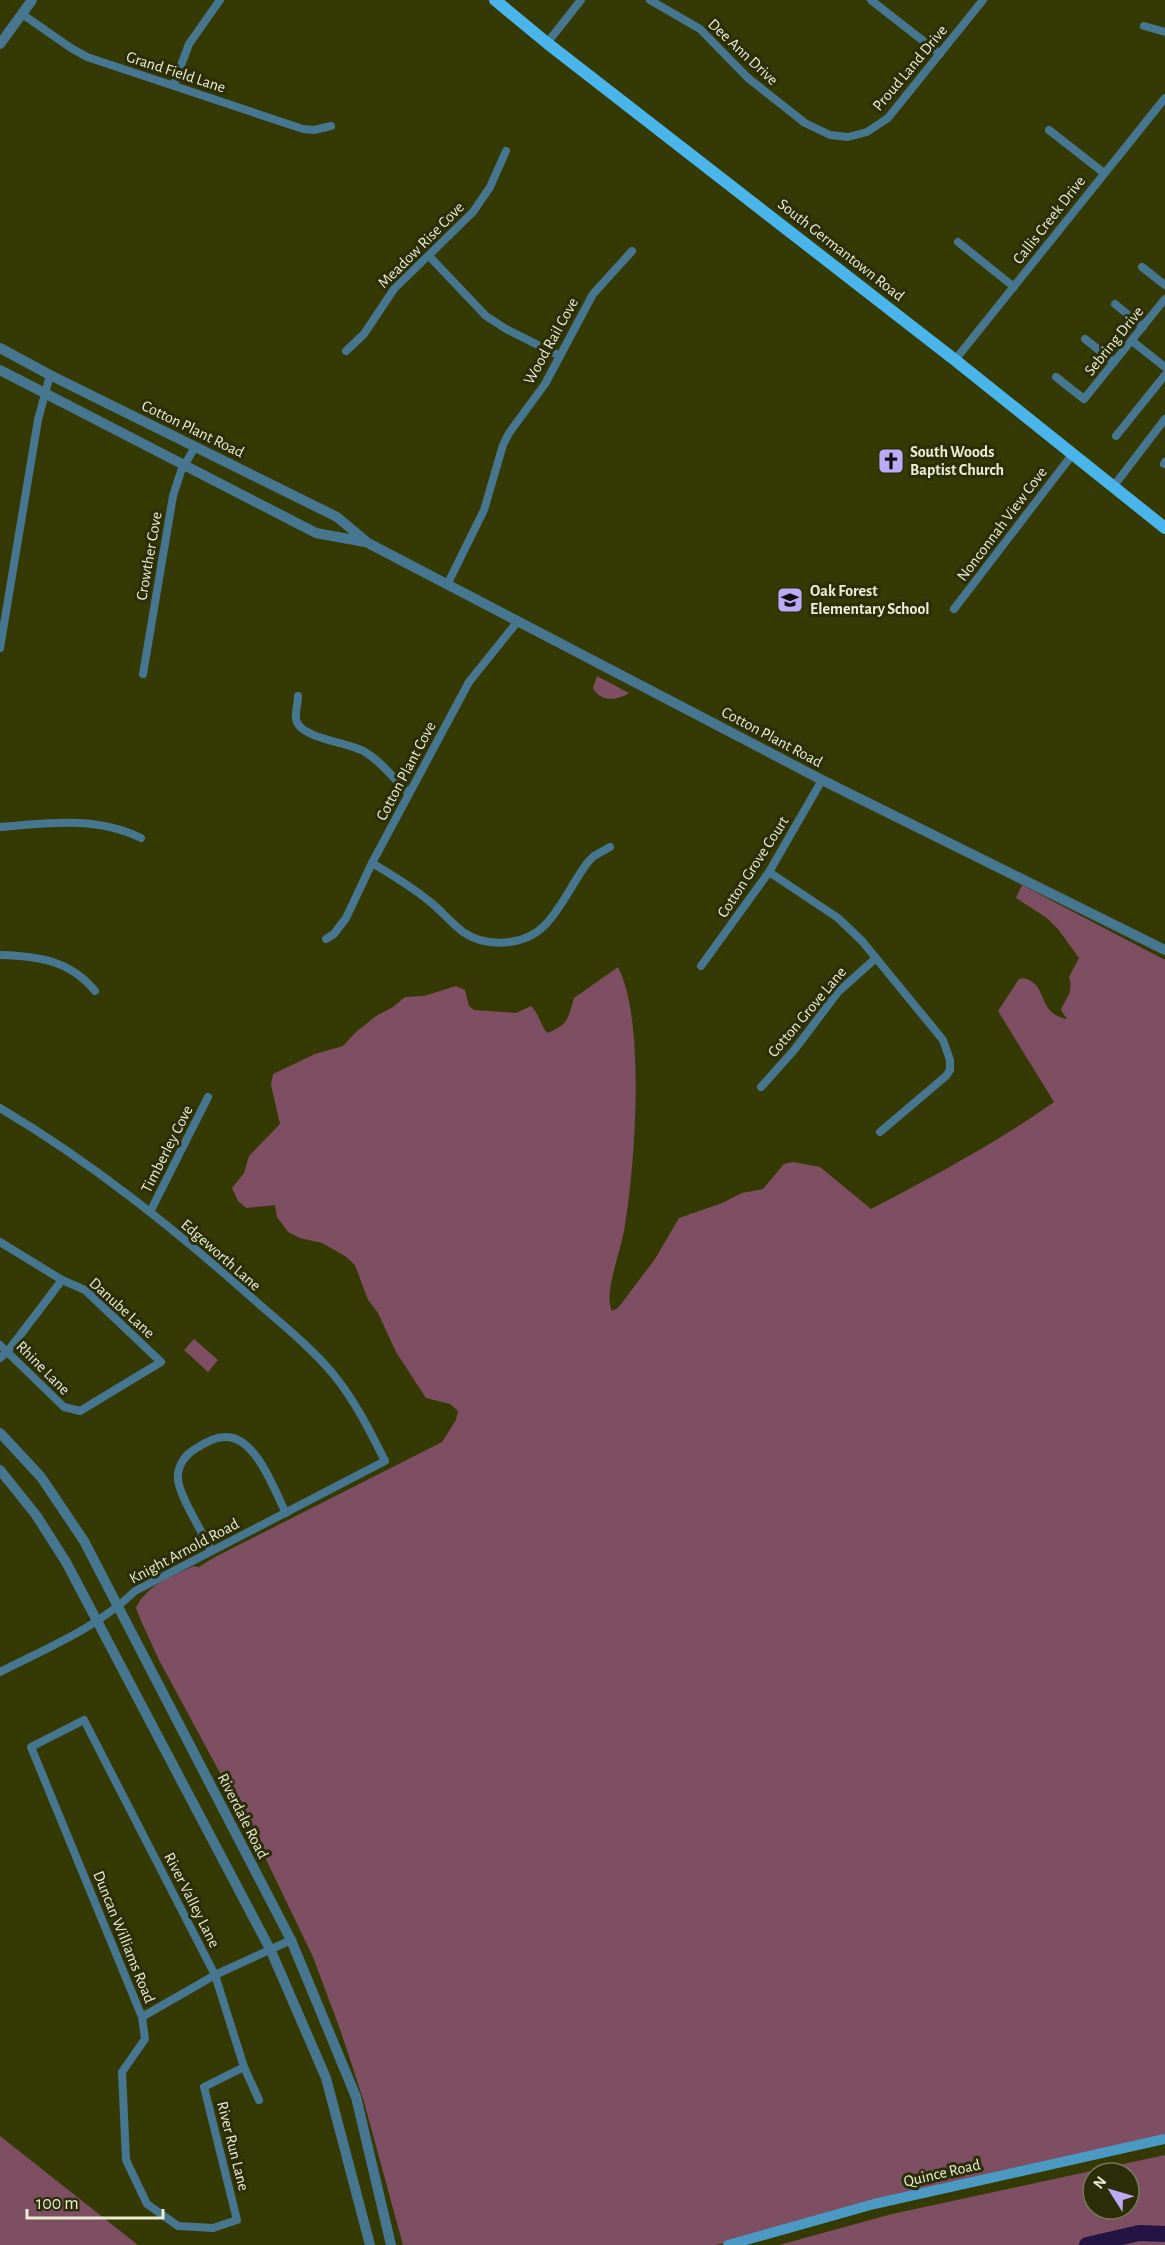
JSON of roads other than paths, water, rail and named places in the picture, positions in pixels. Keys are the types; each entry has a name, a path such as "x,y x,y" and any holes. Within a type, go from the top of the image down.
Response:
{"main road":[{"name":"South Germantown Road","path":"495,0 547,43 955,360 1165,528"},
{"name":"Quince Road","path":"728,2245 874,2204 1165,2139"}],"street":[{"path":"0,44 32,0"},
{"path":"174,84 189,44 220,0"},
{"path":"547,43 581,0"},
{"name":"Dee Ann Drive","path":"650,0 700,29 748,78 805,123 830,135 848,137"},
{"path":"871,0 940,54"},
{"name":"Proud Land Drive","path":"848,137 867,132 888,118 983,0"},
{"name":"Grand Field Lane","path":"22,14 82,54 303,129 314,130 331,126"},
{"path":"1144,26 1165,32"},
{"name":"Callis Creek Drive","path":"955,360 1165,98"},
{"path":"1049,130 1104,173"},
{"name":"Meadow Rise Cove","path":"346,351 364,334 394,289 473,212 490,187 506,151"},
{"path":"958,242 1014,287"},
{"name":"Wood Rail Cove","path":"447,583 484,510 509,433 545,384 593,294 632,251"},
{"path":"429,256 486,316 506,329 560,356"},
{"path":"1142,267 1165,285"},
{"name":"Sebring Drive","path":"1056,377 1084,399 1165,299"},
{"path":"1115,304 1143,327"},
{"path":"1085,339 1114,362"},
{"path":"1132,341 1165,367"},
{"name":"Cotton Plant Road","path":"0,348 337,517 368,543 822,780 1165,950"},
{"name":"Cotton Plant Road","path":"0,370 316,533 368,543"},
{"path":"0,648 44,394 50,375"},
{"path":"1116,436 1165,375"},
{"path":"1113,487 1165,419"},
{"name":"Crowther Cove","path":"143,674 173,496 184,466 195,447"},
{"name":"Nonconnah View Cove","path":"954,609 1072,455"},
{"name":"Cotton Plant Cove","path":"326,939 334,934 346,918 372,863 469,682 519,621"},
{"path":"298,696 296,718 304,730 313,735 349,744 367,753 409,794"},
{"name":"Cotton Grove Court","path":"701,966 769,872 822,780"},
{"path":"0,827 48,823 86,824 119,828 141,838"},
{"path":"372,863 420,894 464,932 488,941 508,942 530,937 542,928 552,917 588,862 610,847"},
{"path":"769,872 838,918 876,957 943,1040 950,1060 950,1070 942,1080 880,1132"},
{"path":"0,955 47,960 83,978 95,991"},
{"name":"Cotton Grove Lane","path":"761,1087 801,1043 838,992 876,957"},
{"name":"Timberley Cove","path":"150,1212 208,1097"},
{"name":"Edgeworth Lane","path":"0,1108 89,1165 150,1212 214,1264 322,1362 355,1406 385,1461"},
{"name":"Danube Lane","path":"0,1242 62,1280 85,1290 161,1362"},
{"path":"0,1358 8,1351 62,1280"},
{"name":"Rhine Lane","path":"0,1345 64,1407 80,1412 161,1362"},
{"name":"Riverdale Road","path":"0,1433 40,1478 72,1520 291,1940 356,2097 391,2245"},
{"path":"211,1550 178,1481 180,1464 185,1457 210,1440 227,1436 246,1444 258,1458 286,1513"},
{"name":"Knight Arnold Road","path":"0,1672 99,1622 135,1591 385,1461"},
{"path":"0,1470 51,1538 99,1622 271,1951 326,2078 370,2245"},
{"name":"River Valley Lane","path":"84,1720 215,1975 244,2067 259,2100"},
{"name":"Duncan Williams Road","path":"84,1720 32,1747 142,2017 145,2039 122,2072 126,2160 147,2204 178,2226 213,2228 237,2220"},
{"path":"142,2017 215,1975 291,1940"},
{"name":"River Run Lane","path":"237,2220 204,2087 244,2067"}],"waterway":[{"path":"1087,2245 1139,2233 1165,2234"}],"place":[{"name":"South Woods Baptist Church","path":"891,461"},
{"name":"Oak Forest Elementary School","path":"790,600"}]}
